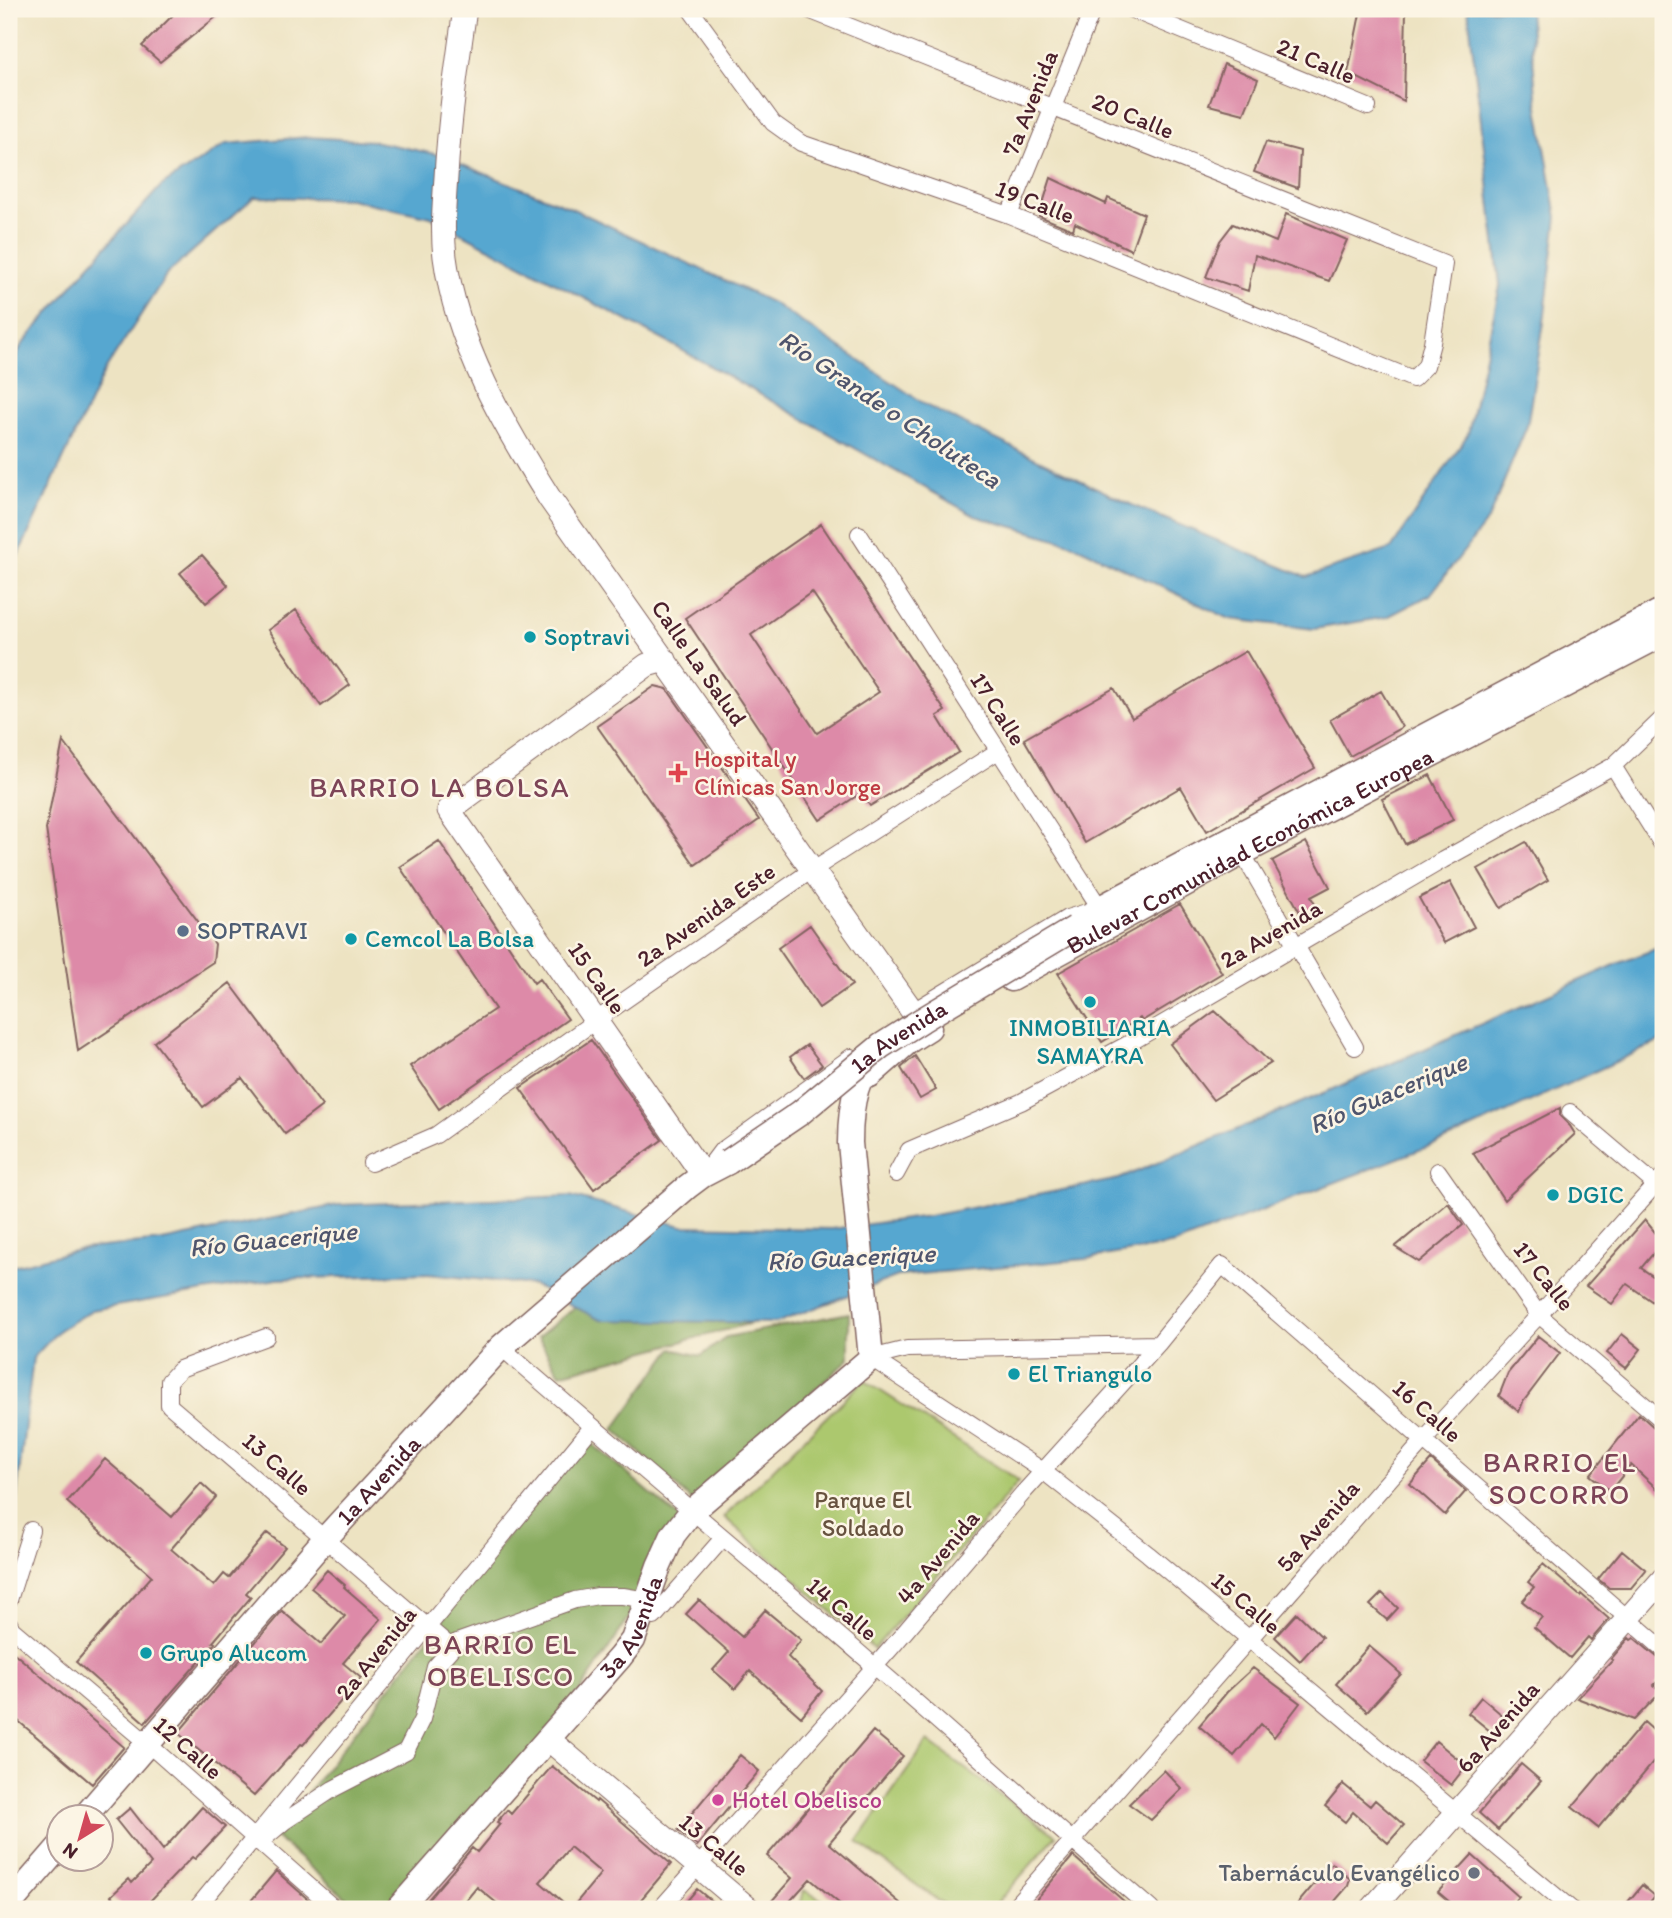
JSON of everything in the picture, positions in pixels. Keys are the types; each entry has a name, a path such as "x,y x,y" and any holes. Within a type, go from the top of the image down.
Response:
{"main road":[{"name":"Calle La Salud","path":"464,9 448,142 443,212 445,256 452,294 488,389 517,446 550,499 656,657 913,1012"},
{"name":"Bulevar Comunidad Económica Europea","path":"1100,908 1663,610"},
{"name":"Bulevar Comunidad Económica Europea","path":"855,1095 872,1073 910,1040 1000,985 1242,853 1663,634"},
{"name":"15 Calle","path":"656,657 449,810 595,1021 695,1181"},
{"name":"1a Avenida","path":"97,1802 324,1540 508,1340 695,1181 800,1113 881,1046 1076,928 1100,908"},
{"path":"871,1358 850,1125 855,1095 864,1069 872,1059 908,1031 913,1023 913,1012"},
{"name":"3a Avenida","path":"398,1909 633,1640 654,1605 673,1535 691,1512 871,1358"},
{"name":"6a Avenida","path":"1371,1909 1663,1579"},
{"name":"13 Calle","path":"548,1738 749,1909"},
{"path":"9,1905 46,1862"}],"street":[{"name":"19 Calle","path":"690,9 773,123 801,143 1009,215 1413,379"},
{"name":"20 Calle","path":"806,9 1444,264 1426,366 1413,379"},
{"name":"7a Avenida","path":"1009,215 1093,9"},
{"name":"21 Calle","path":"1130,9 1368,107"},
{"name":"17 Calle","path":"859,534 1100,908"},
{"name":"2a Avenida","path":"896,1174 909,1150 1020,1102 1128,1044 1443,860 1613,765 1663,718"},
{"name":"2a Avenida Este","path":"372,1163 436,1135 811,870 998,751"},
{"path":"1613,765 1663,846"},
{"path":"1242,853 1355,1047"},
{"name":"Bulevar Comunidad Económica Europea","path":"913,1012 1067,919 1100,908"},
{"name":"1a Avenida","path":"695,1181 722,1151 913,1012"},
{"path":"1570,1112 1661,1184"},
{"name":"17 Calle","path":"1438,1171 1539,1315 1663,1421"},
{"name":"5a Avenida","path":"1012,1909 1425,1439 1661,1184"},
{"name":"4a Avenida","path":"660,1909 1157,1343 1222,1265"},
{"name":"16 Calle","path":"1222,1265 1663,1649"},
{"name":"13 Calle","path":"266,1337 180,1369 169,1381 169,1405 451,1647"},
{"name":"14 Calle","path":"508,1340 592,1427 875,1666 1151,1909"},
{"name":"3a Avenida","path":"871,1358 907,1349 1157,1343"},
{"name":"15 Calle","path":"871,1358 1043,1471 1148,1554 1571,1909"},
{"name":"2a Avenida","path":"196,1909 258,1840 427,1627 592,1427"},
{"path":"9,1600 31,1530"},
{"path":"258,1840 333,1789 406,1751 422,1719 435,1667 451,1647 467,1637 575,1600 622,1596 654,1605 723,1538"},
{"name":"12 Calle","path":"9,1623 12,1629 148,1744 335,1909"}],"green space":[{"path":"806,1284 831,1302 560,1374 538,1337 602,1285"},
{"path":"849,1313 849,1359 692,1501 614,1429 672,1349 701,1356 727,1337"},
{"name":"Parque El Soldado","path":"864,1380 1019,1481 874,1649 724,1517"},
{"path":"584,1437 690,1527 548,1739 383,1909 359,1909 274,1836"},
{"path":"928,1741 1056,1836 992,1909 950,1909 857,1842"},
{"path":"804,1890 838,1909 799,1909"}],"water":[{"name":"Río Grande o Choluteca","path":"1468,9 1529,9 1536,95 1557,217 1527,426 1488,520 1430,595 1387,617 1314,629 1230,619 1070,543 975,516 669,343 431,217 350,199 254,197 167,274 104,372 9,575 9,374 21,346 161,186 226,144 308,137 373,141 435,154 569,207 773,303 929,407 1134,506 1306,577 1391,549 1468,434 1500,286"},
{"path":"9,575 16,655 9,676"},
{"name":"Río Guacerique","path":"1663,946 1663,1040 1453,1137 1175,1244 1085,1259 898,1276 776,1323 600,1320 533,1285 428,1274 277,1279 92,1310 59,1330 33,1358 9,1544 9,1267 82,1249 162,1241 338,1205 570,1196 682,1226 832,1229 929,1216 1119,1179"}],"building":[{"path":"179,9 226,9 160,62 142,46"},
{"path":"1361,9 1406,9 1404,101 1348,73"},
{"path":"1224,64 1258,79 1244,114 1209,105"},
{"path":"1266,142 1300,151 1298,188 1254,172"},
{"path":"1051,178 1106,204 1108,198 1144,214 1131,250 1075,223 1073,230 1039,216"},
{"path":"1286,214 1347,240 1329,281 1255,255 1248,291 1206,277 1220,241 1233,224 1276,242"},
{"path":"821,524 945,711 937,716 959,752 870,806 861,793 820,820 685,618","holes":["812,592 879,692 817,733 751,635"]},
{"path":"202,555 228,585 206,603 180,573"},
{"path":"296,610 350,685 321,706 268,630"},
{"path":"1246,651 1315,768 1207,831 1181,787 1085,843 1024,739 1114,688 1132,718"},
{"name":"Hospital y Clínicas San Jorge","path":"655,686 667,689 759,820 695,865 597,726"},
{"path":"1381,691 1402,727 1350,756 1330,720"},
{"path":"63,741 215,944 213,962 78,1051 46,829"},
{"path":"1430,775 1453,820 1405,844 1382,799"},
{"path":"439,841 534,983 539,979 568,1019 439,1109 410,1066 495,1009 400,867"},
{"path":"1306,842 1330,887 1311,897 1318,910 1303,918 1272,861"},
{"path":"1526,842 1548,880 1501,908 1478,869"},
{"path":"1450,882 1474,927 1444,943 1419,898"},
{"path":"1180,904 1222,973 1102,1042 1058,973"},
{"path":"810,925 852,985 819,1008 778,948"},
{"path":"230,983 322,1106 285,1134 242,1078 203,1107 154,1042"},
{"path":"1215,1011 1271,1063 1213,1100 1170,1044"},
{"path":"591,1040 662,1140 594,1189 520,1088"},
{"path":"807,1045 822,1065 804,1078 790,1057"},
{"path":"915,1056 936,1090 920,1099 901,1068"},
{"path":"1560,1108 1560,1116 1575,1134 1504,1200 1473,1153"},
{"path":"1448,1203 1463,1225 1419,1262 1395,1247"},
{"path":"1645,1220 1663,1242 1641,1268 1663,1283 1663,1287 1653,1302 1627,1284 1612,1304 1586,1286"},
{"path":"1622,1334 1641,1349 1626,1368 1607,1353"},
{"path":"1538,1336 1560,1353 1523,1402 1519,1412 1499,1396 1508,1373"},
{"path":"1639,1414 1656,1429 1663,1431 1663,1494 1631,1465 1610,1491 1590,1475"},
{"path":"105,1459 172,1517 201,1483 216,1497 171,1549 214,1586 224,1574 229,1578 267,1533 285,1547 246,1593 251,1597 213,1642 215,1643 145,1723 76,1662 152,1576 67,1502"},
{"path":"1431,1460 1466,1491 1445,1515 1410,1484"},
{"path":"1622,1550 1646,1570 1631,1588 1609,1588 1598,1579"},
{"path":"1543,1564 1609,1619 1591,1640 1588,1637 1570,1658 1534,1627 1542,1617 1522,1601 1534,1587 1528,1582"},
{"path":"327,1570 381,1619 343,1663 361,1678 254,1796 178,1733 282,1611 321,1644 345,1616 311,1588"},
{"path":"1382,1593 1398,1608 1387,1620 1370,1605"},
{"path":"699,1600 742,1637 765,1610 801,1640 788,1657 822,1691 801,1717 750,1671 735,1689 713,1670 729,1652 686,1614"},
{"path":"1297,1613 1322,1637 1300,1661 1275,1637"},
{"path":"1629,1638 1634,1638 1663,1662 1663,1676 1654,1685 1661,1692 1634,1720 1577,1698 1613,1660 1611,1659"},
{"path":"1369,1646 1401,1674 1367,1711 1336,1684"},
{"path":"14,1653 124,1747 92,1784 9,1713 9,1664"},
{"path":"1253,1668 1300,1703 1274,1737 1261,1724 1234,1756 1199,1726 1227,1692"},
{"path":"1481,1697 1508,1720 1495,1735 1468,1713"},
{"path":"1644,1722 1663,1739 1663,1751 1598,1828 1572,1807"},
{"path":"873,1731 903,1756 829,1843 907,1909 846,1909 810,1879 783,1909 777,1909 770,1903 792,1878 767,1856"},
{"path":"1436,1741 1466,1766 1451,1785 1420,1761"},
{"name":"Hotel Obelisco","path":"740,1755 759,1771 697,1846 678,1830"},
{"path":"1521,1764 1541,1781 1498,1830 1479,1813"},
{"path":"552,1766 596,1802 597,1800 671,1864 633,1909 571,1909 504,1909 477,1887 459,1909 420,1909 472,1848 477,1852 500,1824 497,1822 507,1810 511,1814","holes":["570,1847 601,1873 571,1909 540,1882"]},
{"path":"1164,1770 1182,1789 1151,1820 1129,1804"},
{"path":"1343,1784 1370,1806 1375,1800 1404,1825 1388,1843 1353,1812 1345,1822 1325,1806"},
{"path":"202,1807 225,1827 150,1901 159,1909 124,1909 111,1896 129,1879 132,1883 151,1864 116,1820 130,1808 163,1850"},
{"name":"Tabernáculo Evangélico","path":"1472,1855 1519,1897 1508,1909 1458,1909 1438,1892"},
{"path":"1073,1856 1111,1890 1133,1909 1028,1909"},
{"path":"1332,1863 1350,1879 1348,1886 1328,1909 1293,1909"},
{"path":"276,1871 319,1909 244,1909"},
{"path":"1642,1885 1655,1896 1644,1909 1622,1909"},
{"path":"697,1889 721,1909 680,1909"}],"place":[{"name":"Soptravi","path":"530,637"},
{"name":"Hospital y Clínicas San Jorge","path":"678,773"},
{"name":"SOPTRAVI","path":"183,931"},
{"name":"Cemcol La Bolsa","path":"351,939"},
{"name":"INMOBILIARIA SAMAYRA","path":"1090,1002"},
{"name":"DGIC","path":"1553,1195"},
{"name":"El Triangulo","path":"1014,1374"},
{"name":"Grupo Alucom","path":"146,1653"},
{"name":"Hotel Obelisco","path":"718,1800"},
{"name":"Tabernáculo Evangélico","path":"1474,1873"}],"district":[{"name":"BARRIO LA BOLSA","path":"440,787"},
{"name":"BARRIO EL SOCORRO","path":"1560,1478"},
{"name":"BARRIO EL OBELISCO","path":"501,1660"}]}
